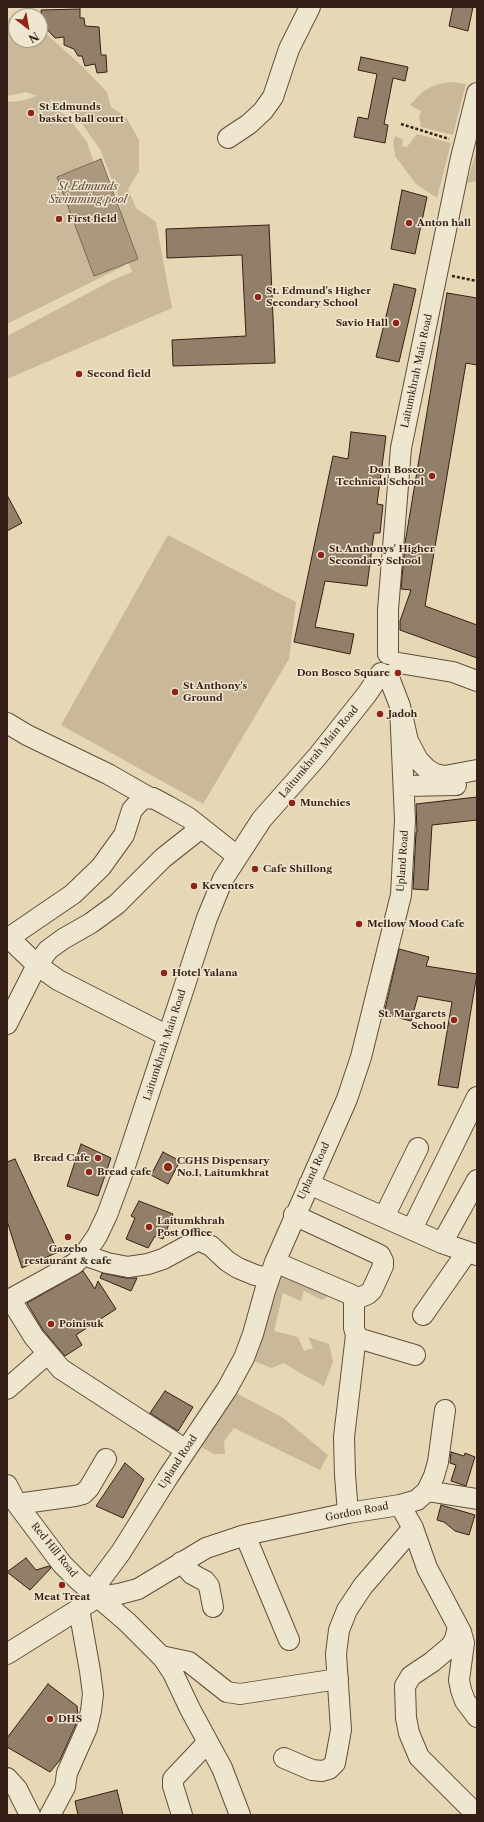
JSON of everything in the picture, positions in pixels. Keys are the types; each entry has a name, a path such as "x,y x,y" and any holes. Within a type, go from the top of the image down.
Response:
{"street":[{"path":"228,138 249,124 263,111 273,97 289,49 310,7"},
{"name":"Laitumkhrah Main Road","path":"9,1300 74,1264 84,1255 97,1236 107,1215 123,1172 213,900 237,856 262,819 317,757 389,666 388,610 401,448 477,93"},
{"path":"477,681 453,672 389,666 412,751 427,769 434,774 445,776 477,770"},
{"name":"Upland Road","path":"100,1598 121,1552 227,1389 244,1358 254,1334 272,1270 294,1215 347,1099 361,1058 400,894 406,820 400,706"},
{"path":"7,723 27,735 108,774 150,798 168,806 201,828 237,856"},
{"path":"404,786 436,787 477,784"},
{"path":"150,798 142,799 132,810 124,835 101,867 73,894 9,939 37,965 58,980 168,1036"},
{"path":"7,1024 24,994 37,965 48,950 63,939 91,923 117,904 163,858 201,828"},
{"path":"412,1229 477,1097"},
{"path":"384,1217 418,1148"},
{"path":"442,1243 477,1180"},
{"path":"309,1184 442,1243 474,1252 423,1315"},
{"path":"294,1215 380,1255 384,1261 383,1266 372,1290 368,1294 354,1300"},
{"path":"84,1255 107,1263 128,1267 162,1259 198,1240 211,1246 227,1261 238,1268 255,1275 272,1270 347,1291 352,1295 354,1300 354,1328 356,1335 344,1438 348,1512"},
{"path":"9,1300 34,1337 61,1369 186,1450"},
{"path":"356,1335 367,1342 415,1355"},
{"path":"7,1389 47,1354"},
{"path":"400,1504 417,1500 427,1491 438,1462 445,1410"},
{"path":"17,1504 82,1494 89,1488 106,1459"},
{"name":"Red Hill Road","path":"7,1485 17,1504 62,1564 127,1622 161,1656 173,1673 190,1709 222,1768 240,1815"},
{"path":"427,1491 477,1499"},
{"name":"Gordon Road","path":"100,1598 138,1589 206,1548 245,1535 348,1512 400,1504 413,1528 427,1568 458,1627 464,1643 459,1680 461,1690 466,1701 477,1717"},
{"path":"284,1758 312,1770 322,1771 330,1769 335,1763 341,1730 336,1654 339,1630 347,1610 367,1580 413,1528"},
{"path":"245,1535 289,1640"},
{"path":"181,1562 192,1574 205,1581 209,1586 213,1607"},
{"path":"7,1654 79,1609 100,1598"},
{"path":"50,1815 65,1787 67,1773 82,1740 91,1711 93,1694 79,1609"},
{"path":"458,1627 455,1639 451,1646 432,1662 411,1676 405,1686 409,1733 419,1757 428,1768 477,1815"},
{"path":"161,1656 189,1662 227,1692 240,1694 338,1679"},
{"path":"182,1815 173,1786 173,1780 208,1742"},
{"path":"7,1778 17,1789 30,1815"}],"path":[{"path":"401,124 465,144"},
{"path":"438,273 477,281"}],"shaded area":[{"path":"8,19 8,48 48,48 48,35 84,68 107,92 111,107 126,117 139,140 139,171 128,189 136,208 156,222 172,308 7,379 7,336 113,280 132,272 128,262 119,199 101,151 77,117 50,99 53,108 67,116 87,142 124,266 7,324 7,102 21,101 37,96 26,92 7,96"},
{"path":"453,82 466,84 453,135 421,127 419,117 421,111 410,105 422,92 433,86"},
{"path":"417,134 451,143 437,198 416,184 395,156 393,140 396,136 403,140 402,146 407,147"},
{"path":"475,155 477,156 477,181 467,183"},
{"name":"St Anthony's Ground","path":"168,535 296,602 289,659 203,804 61,725"},
{"path":"281,1276 307,1283 331,1295 322,1300 304,1291 301,1301 283,1293 274,1331 298,1337 304,1351 313,1348 308,1337 329,1344 333,1362 324,1386 284,1363 272,1368 251,1360 272,1284"},
{"path":"234,1392 282,1417 328,1455 320,1470 234,1428 224,1441 225,1454 214,1454 197,1445"}],"water":[{"name":"St Edmunds Swimming pool","path":"101,159 138,259 94,276 57,177"}],"building":[{"path":"453,7 473,7 468,31 449,26"},
{"path":"80,9 80,18 84,18 85,26 99,27 101,55 106,55 107,72 97,73 95,64 85,66 82,56 78,56 74,49 64,45 64,37 55,38 48,30 48,10"},
{"path":"361,57 408,67 405,81 393,78 384,124 388,125 385,143 354,137 358,117 368,119 377,74 358,70"},
{"name":"Anton hall","path":"402,190 427,197 415,254 391,249"},
{"name":"St. Edmund's Higher Secondary School","path":"269,225 275,363 173,366 172,340 246,336 242,255 167,258 166,229"},
{"name":"Savio Hall","path":"394,284 416,289 399,362 376,357"},
{"name":"Don Bosco Technical School","path":"447,293 477,298 477,365 466,363 425,606 477,625 477,658 400,630 400,621 411,590 401,589 405,543"},
{"path":"351,432 386,436 377,504 383,505 380,533 374,533 367,586 325,581 315,627 354,634 350,654 294,642 333,456 348,459"},
{"path":"7,495 22,523 7,531"},
{"path":"477,797 477,820 432,825 428,890 413,889 417,832 416,804"},
{"path":"399,949 429,957 426,966 477,974 458,1088 438,1085 452,1002 418,996 411,1021 384,1014"},
{"name":"Bread cafe","path":"81,1144 111,1158 98,1196 67,1186"},
{"path":"163,1152 180,1161 168,1184 151,1175"},
{"path":"15,1159 58,1252 22,1268 7,1221 7,1162"},
{"name":"Laitumkhrah Post Office","path":"139,1201 173,1214 163,1239 155,1236 148,1248 126,1239 135,1218 131,1216"},
{"path":"83,1271 95,1289 98,1281 116,1309 76,1335 82,1345 65,1356 43,1330 27,1303"},
{"path":"102,1273 126,1278 137,1278 131,1291 100,1278"},
{"path":"165,1391 193,1407 178,1431 150,1413"},
{"path":"451,1452 464,1456 465,1453 475,1457 466,1486 451,1481 456,1465 450,1463"},
{"path":"125,1463 144,1479 123,1518 96,1506"},
{"path":"441,1505 475,1515 469,1535 455,1531 444,1522 437,1520"},
{"path":"26,1558 36,1570 49,1566 51,1568 30,1590 7,1572"},
{"name":"DHS","path":"48,1684 77,1706 78,1715 76,1724 60,1760 50,1772 7,1747 7,1738"},
{"path":"117,1790 123,1815 78,1815 75,1801"}],"place":[{"name":"St Edmunds basket ball court","path":"31,113"},
{"name":"First field","path":"59,219"},
{"name":"Anton hall","path":"409,223"},
{"name":"St. Edmund's Higher Secondary School","path":"258,297"},
{"name":"Savio Hall","path":"396,323"},
{"name":"Second field","path":"79,374"},
{"name":"Don Bosco Technical School","path":"432,476"},
{"name":"St. Anthonys' Higher Secondary School","path":"321,555"},
{"name":"Don Bosco Square","path":"398,673"},
{"name":"St Anthony's Ground","path":"175,692"},
{"name":"Jadoh","path":"380,714"},
{"name":"Munchies","path":"292,803"},
{"name":"Cafe Shillong","path":"255,869"},
{"name":"Keventers","path":"194,886"},
{"name":"Mellow Mood Cafe","path":"359,924"},
{"name":"Hotel Yalana","path":"164,973"},
{"name":"St. Margarets School","path":"454,1020"},
{"name":"Bread Cafe","path":"98,1158"},
{"name":"CGHS Dispensary No.I, Laitumkhrat","path":"168,1167"},
{"name":"Bread cafe","path":"89,1172"},
{"name":"Laitumkhrah Post Office","path":"149,1227"},
{"name":"Gazebo restaurant & cafe","path":"68,1237"},
{"name":"Poinisuk","path":"51,1324"},
{"name":"Meat Treat","path":"62,1585"},
{"name":"DHS","path":"50,1719"}]}
